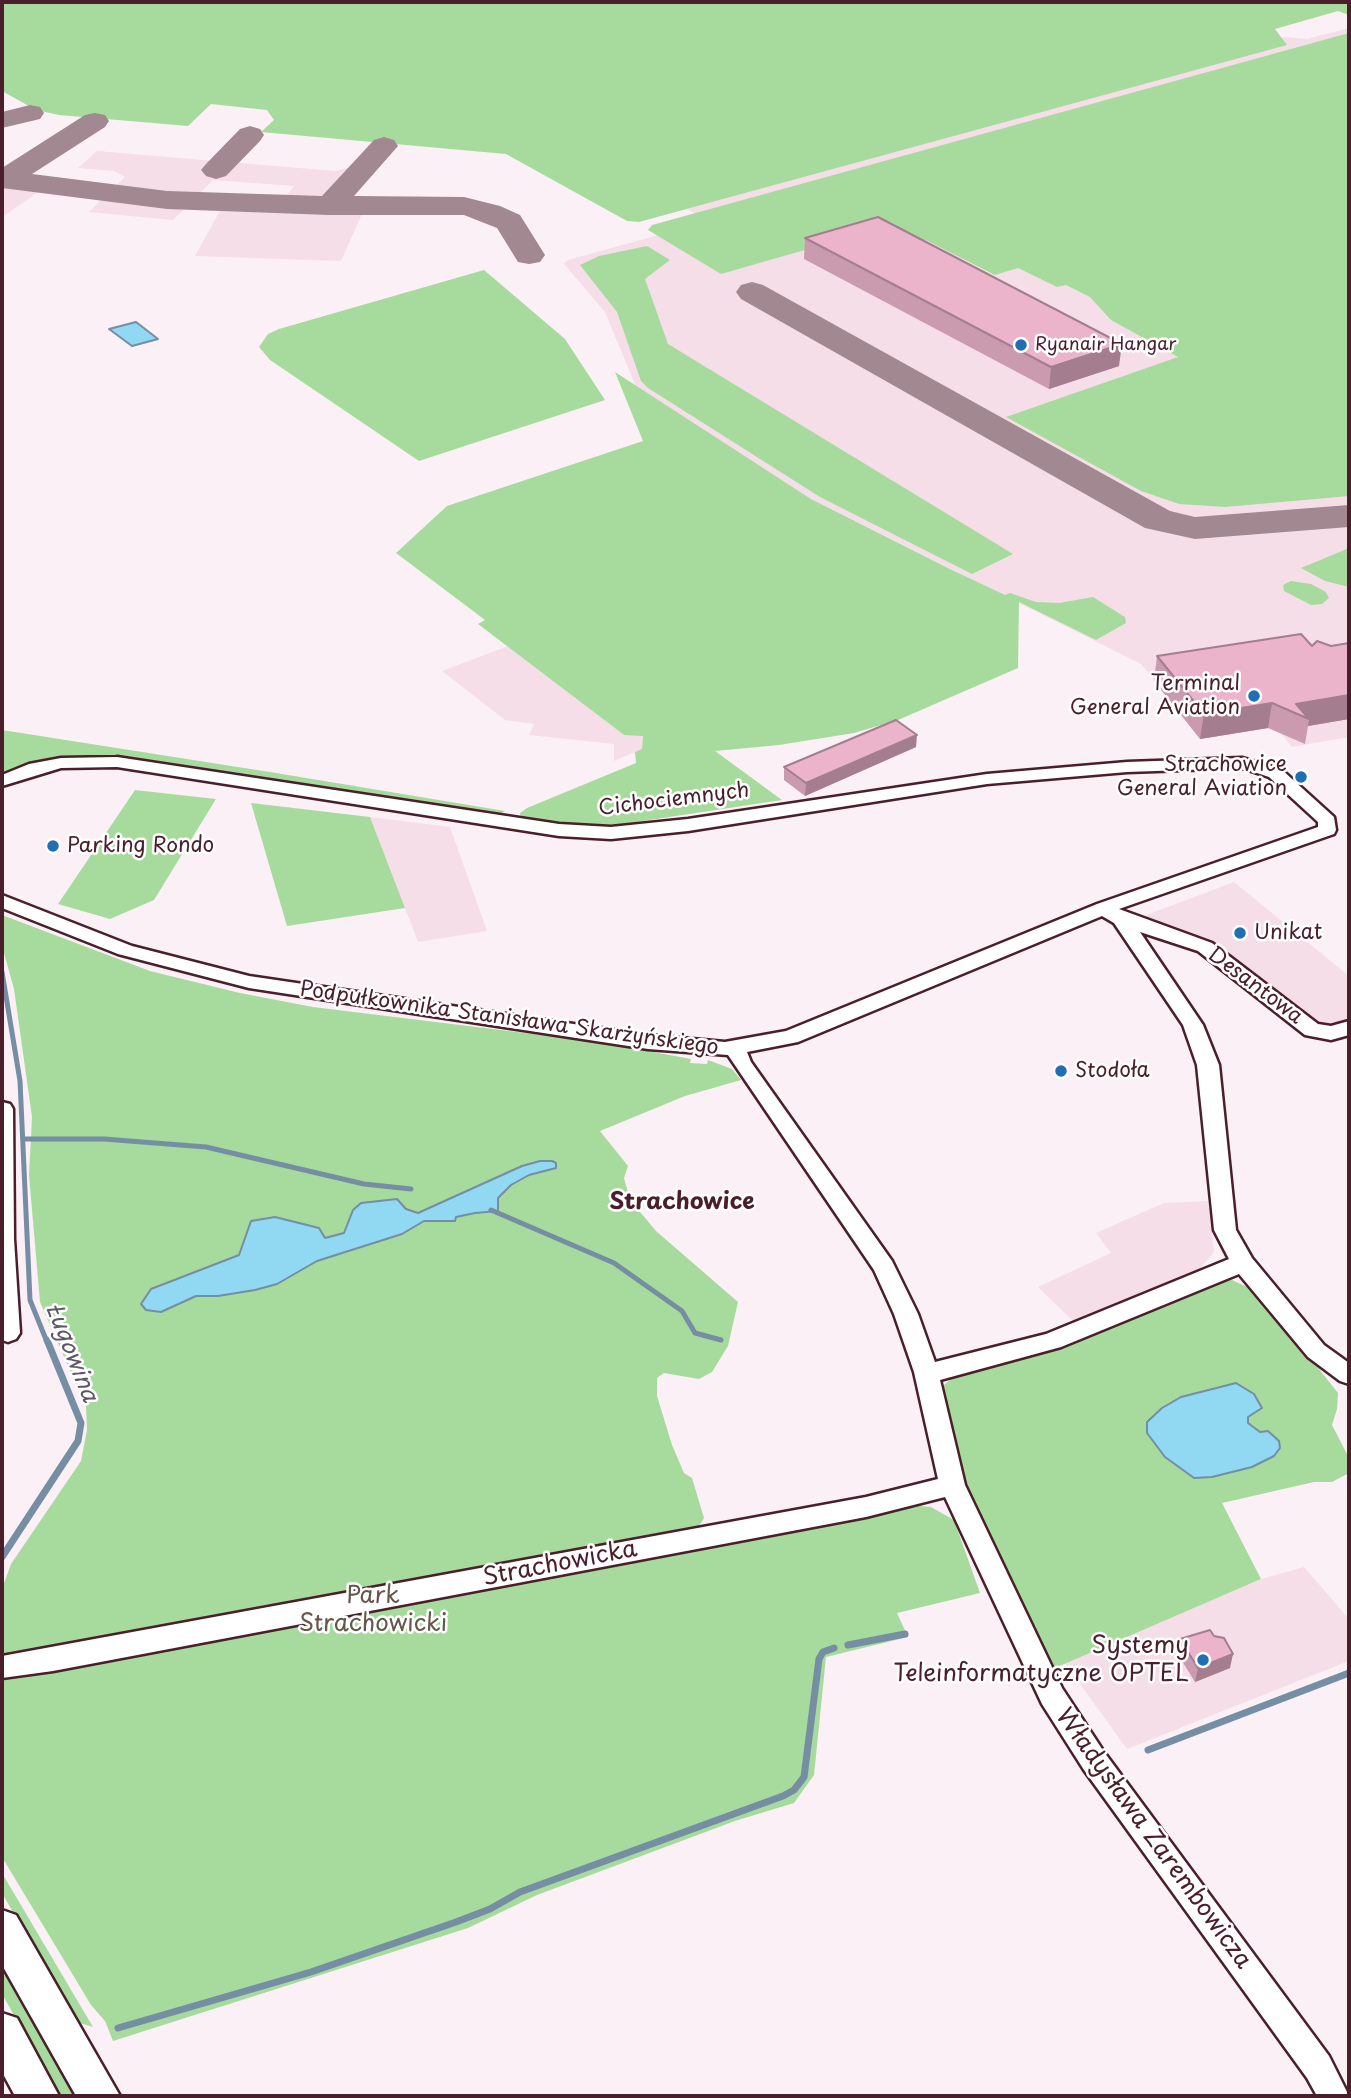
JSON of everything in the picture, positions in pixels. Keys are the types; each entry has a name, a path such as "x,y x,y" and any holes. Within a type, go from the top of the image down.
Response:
{"main road":[{"path":"2,1928 99,2096"},
{"path":"2,2032 38,2096"}],"street":[{"name":"Cichociemnych","path":"2,780 61,763 117,762 559,830 611,833 688,825 987,779 1128,767 1242,763 1263,767 1282,778 1322,814 1327,821 1327,830"},
{"name":"Podpułkownika Stanisława Skarżyńskiego","path":"2,901 125,950 249,982 648,1042 704,1049 736,1049 791,1037 1327,830"},
{"name":"Desantowa","path":"1113,914 1205,947 1312,1030 1331,1033 1349,1028"},
{"path":"1113,914 1192,1025 1208,1065 1225,1230 1243,1263 1316,1351 1338,1370 1349,1375"},
{"name":"Władysława Zarembowicza","path":"736,1049 741,1063 884,1267 906,1314 926,1372 952,1485 1052,1696 1094,1761 1318,2067 1334,2096"},
{"path":"2,1109 3,1239 8,1333"},
{"path":"926,1372 948,1370 1053,1341 1243,1263"},
{"name":"Strachowicka","path":"2,1667 53,1660 866,1507 952,1485"}],"shaded area":[{"path":"1349,28 1349,737 1292,747 1279,731 1268,728 1200,739 1141,664 811,499 636,387 605,312 564,264 568,260 709,221 687,209 1285,44 1281,38 1307,39"},
{"path":"97,151 335,171 353,167 373,169 342,207 365,207 341,261 195,256 223,205 278,207 294,186 213,180 173,220 89,212 125,177 114,171 78,168"},
{"path":"2,175 20,179 50,184 2,217"},
{"path":"508,646 624,735 643,735 642,749 614,761 614,744 529,735 534,724 505,720 442,671"},
{"path":"370,817 450,827 487,931 418,942"},
{"path":"1234,882 1349,976 1349,1021 1333,1026 1308,1021 1203,941 1144,916"},
{"path":"1208,1201 1214,1252 1197,1272 1073,1321 1038,1287 1111,1253 1096,1233 1164,1203"},
{"path":"1304,1567 1349,1619 1349,1661 1127,1749 1065,1663 1261,1579"}],"green space":[{"path":"2,2 1349,2 1349,15 1338,11 1275,29 1287,45 639,222 627,221 506,154 261,132 274,120 267,110 211,104 188,126 59,115 36,110 2,91"},
{"path":"1349,33 1349,496 1225,507 1179,504 1141,491 1006,417 1178,357 1111,320 1090,297 1066,285 1057,287 1018,268 995,275 926,240 916,243 885,227 721,274 648,230 652,225"},
{"path":"647,246 670,260 645,279 668,344 1013,554 972,574 820,497 648,388 641,381 617,312 580,265 599,256"},
{"path":"484,270 565,339 605,400 419,461 270,360 259,347 268,334 279,329"},
{"path":"615,372 811,499 950,569 1005,595 1010,593 1036,602 1059,603 1093,597 1125,617 1126,623 1096,640 1019,602 1018,668 898,720 854,733 779,745 715,751 782,800 603,827 521,818 520,813 527,808 636,763 635,752 642,749 643,736 624,735 478,624 485,620 396,553 447,506 643,441"},
{"path":"1349,548 1349,587 1325,581 1301,568"},
{"path":"1291,581 1311,584 1326,592 1329,598 1322,604 1311,605 1284,591 1283,585"},
{"path":"2,730 505,811 497,816 117,757 55,759 2,775"},
{"path":"135,790 216,799 154,900 110,919 58,904"},
{"path":"251,803 370,817 405,908 287,926"},
{"name":"Park Strachowicki","path":"2,915 150,971 240,993 313,1007 599,1042 691,1059 690,1063 707,1064 708,1060 732,1069 741,1080 685,1096 600,1131 628,1166 624,1178 630,1200 656,1231 738,1302 728,1346 712,1372 699,1379 664,1373 657,1378 657,1396 672,1445 684,1473 692,1478 704,1518 694,1534 705,1547 909,1505 931,1507 954,1520 980,1593 897,1613 908,1637 826,1657 814,1775 794,1803 735,1821 537,1895 468,1928 113,2041 105,2021 91,2005 2,1857 2,1589 11,1564 81,1461 87,1430 86,1407 40,1302 29,1175 32,1117 14,989 2,946"},
{"path":"1232,1280 1258,1292 1338,1393 1332,1425 1349,1458 1349,1473 1332,1482 1314,1482 1222,1503 1261,1579 1048,1671 956,1464 939,1389 956,1375 1097,1332 1209,1281"},
{"path":"2,1873 93,2027 80,2023 73,2016 2,1893"},
{"path":"2,1963 78,2096 60,2096 2,1994"}],"water":[{"path":"136,322 158,339 132,346 109,329"},
{"path":"552,1161 556,1163 556,1168 529,1175 511,1185 498,1198 498,1211 456,1217 455,1221 424,1221 402,1234 317,1261 277,1284 255,1290 218,1296 196,1296 161,1312 146,1310 141,1304 151,1289 239,1255 251,1221 275,1217 319,1228 325,1238 344,1233 353,1210 361,1203 397,1199 406,1209 418,1213 522,1166"},
{"path":"1236,1383 1254,1394 1262,1408 1248,1417 1248,1423 1260,1432 1268,1431 1279,1441 1280,1448 1274,1456 1252,1467 1212,1477 1194,1478 1165,1457 1147,1433 1147,1422 1162,1408 1181,1397"}],"building":[{"path":"878,217 1122,344 1051,367 805,238"},
{"path":"1301,634 1312,646 1317,641 1331,646 1349,643 1349,695 1296,704 1309,719 1272,703 1204,714 1157,656"},
{"path":"896,720 917,735 806,783 784,767"},
{"path":"1210,1630 1214,1636 1224,1638 1233,1654 1198,1668 1180,1639"}],"waterway":[{"name":"Ługowina","path":"2,972 20,1081 30,1300 47,1342"},
{"path":"23,1139 104,1139 206,1147 364,1184 411,1189"},
{"path":"491,1210 614,1263 682,1311 695,1333 721,1340"},
{"name":"Ługowina","path":"2,1557 78,1441 81,1423 47,1340"},
{"path":"848,1645 905,1634"},
{"path":"118,2028 311,1972 456,1922 490,1909 520,1892 783,1796 794,1790 804,1777 819,1659 823,1652 834,1648"},
{"path":"1148,1750 1349,1673"}],"taxiway":[{"path":"2,120 30,113"},
{"path":"4,179 95,121"},
{"path":"216,170 250,135"},
{"path":"330,205 384,146"},
{"path":"2,179 167,200 330,205"},
{"path":"330,205 464,206 489,212 509,222 529,255"},
{"path":"752,292 1158,520 1195,528 1349,516"}],"place":[{"name":"Ryanair Hangar","path":"1021,345"},
{"name":"Terminal General Aviation","path":"1254,696"},
{"name":"Strachowice General Aviation","path":"1301,777"},
{"name":"Parking Rondo","path":"53,846"},
{"name":"Unikat","path":"1240,933"},
{"name":"Stodoła","path":"1061,1071"},
{"name":"Systemy Teleinformatyczne OPTEL","path":"1203,1660"}],"district":[{"name":"Strachowice","path":"682,1203"}]}
